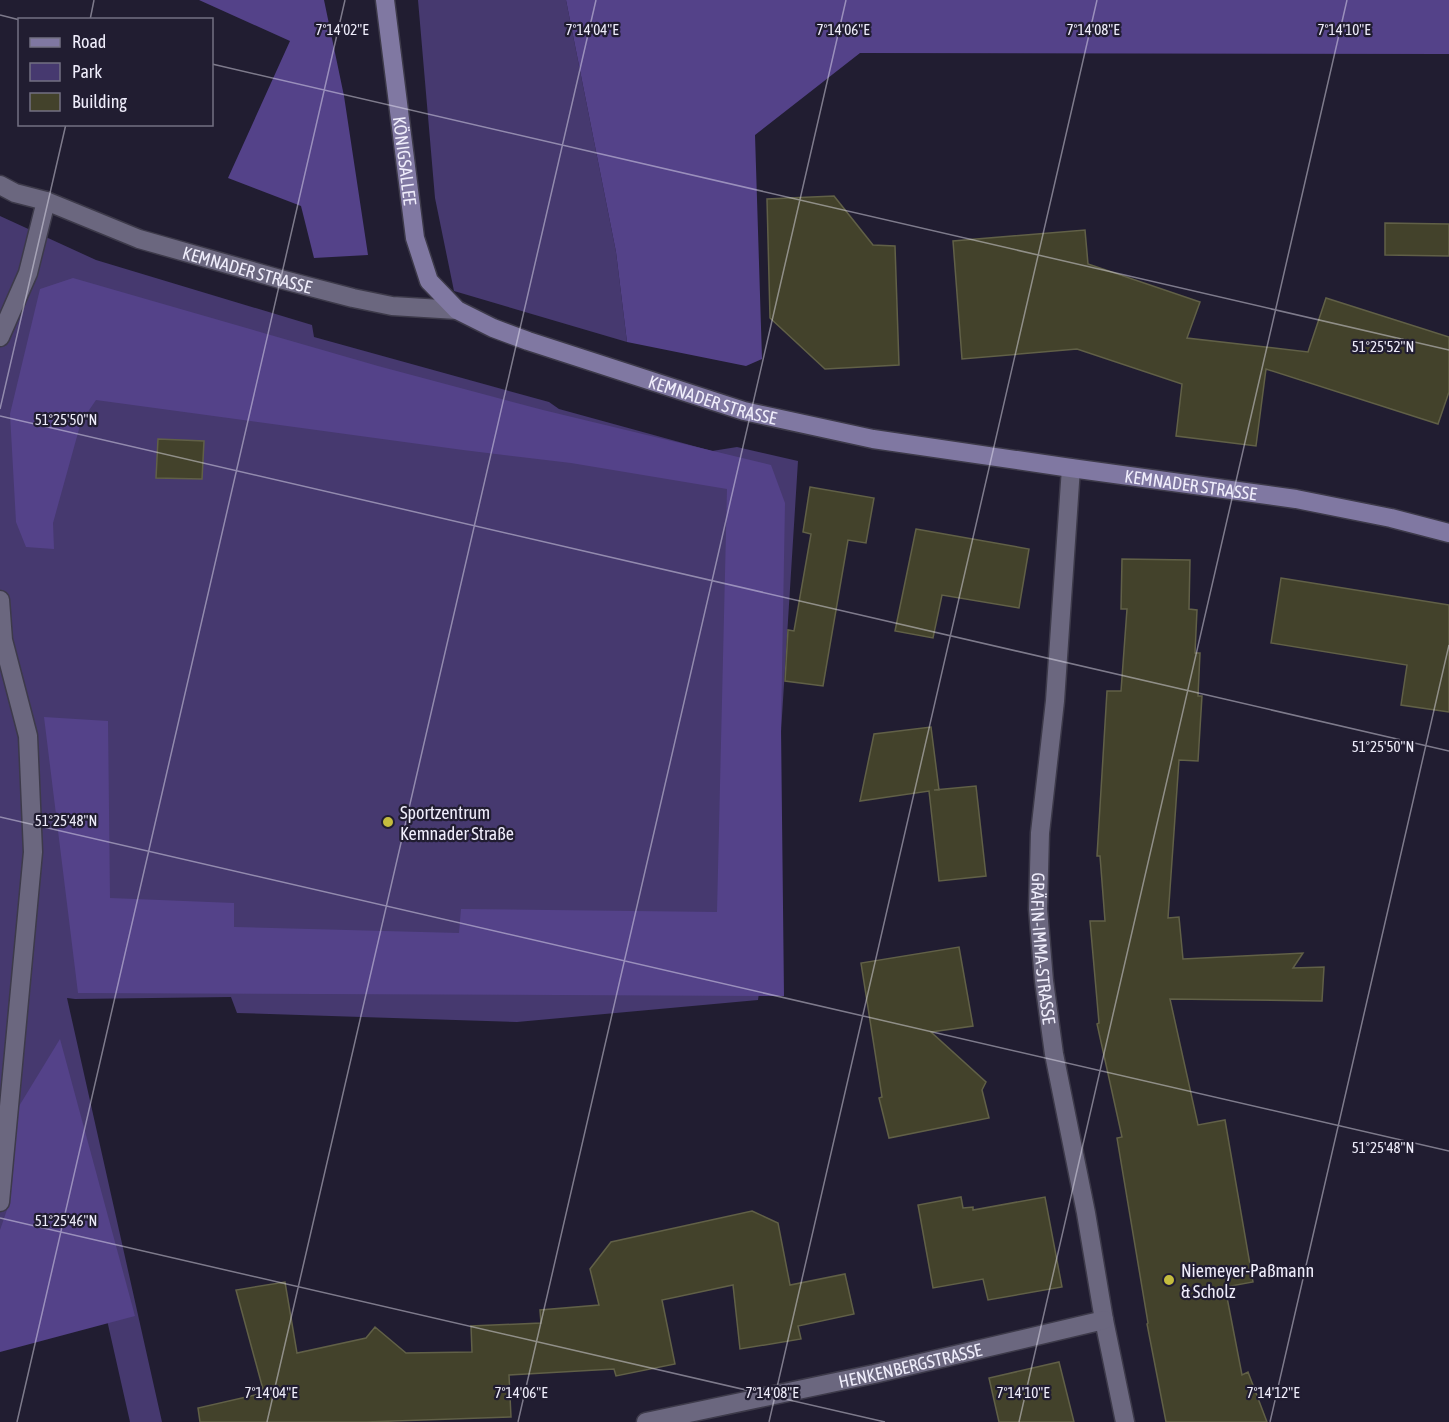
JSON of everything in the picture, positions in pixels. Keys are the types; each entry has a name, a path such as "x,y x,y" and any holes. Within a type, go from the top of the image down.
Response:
{"main road":[{"name":"KÖNIGSALLEE","path":"385,0 415,238 429,281 457,310"},
{"name":"KEMNADER STRASSE","path":"457,310 493,328 528,341 744,411 873,439 1296,498 1449,533"}],"street":[{"name":"KEMNADER STRASSE","path":"0,185 15,193 46,201 139,238 280,279 392,306 457,310"},
{"path":"0,337 28,273 46,201"},
{"name":"GRÄFIN-IMMA-STRASSE","path":"1071,468 1056,691 1040,833 1038,909 1044,981 1054,1054 1125,1422"},
{"path":"0,600 3,640 28,736 33,852 0,1202"},
{"name":"HENKENBERGSTRASSE","path":"646,1422 874,1374 1104,1320"}],"green space":[{"path":"418,0 566,0 616,252 627,342 454,291 435,198"},
{"name":"Sportzentrum Kemnader Straße","path":"0,216 96,260 312,325 314,337 549,402 559,409 712,451 737,447 798,461 769,924 758,1000 517,1022 237,1013 231,997 67,998 162,1422 130,1422 107,1320 0,1340"}],"shaded area":[{"path":"199,0 324,0 344,96 368,255 314,258 301,206 228,178 290,41"},
{"path":"566,0 1449,0 1449,54 860,53 755,135 762,359 746,366 627,342 616,252"},
{"path":"73,278 378,366 543,410 771,465 785,503 781,727 784,996 78,993 44,717 108,721 110,898 234,903 234,927 459,933 461,909 717,912 727,489 571,463 96,400 81,422 53,523 54,549 26,547 16,522 10,414 40,289"},
{"path":"60,1039 135,1316 0,1352 0,1230 10,1201 13,1116"}],"building":[{"path":"834,196 873,245 895,246 899,365 825,369 770,318 767,199"},
{"path":"1385,223 1449,224 1449,256 1385,255"},
{"path":"1085,230 1088,264 1200,302 1187,338 1308,352 1326,298 1449,337 1449,392 1438,424 1266,369 1256,446 1176,436 1182,384 1077,349 962,359 953,241"},
{"path":"158,439 204,441 202,479 156,478"},
{"path":"810,487 874,498 866,543 848,540 823,686 785,681 788,630 794,631 811,534 803,532"},
{"path":"916,529 1029,549 1019,608 942,595 933,638 895,631"},
{"path":"1122,559 1190,560 1189,609 1197,610 1195,653 1200,653 1198,696 1202,696 1198,761 1179,760 1168,918 1179,917 1183,959 1303,953 1293,968 1324,967 1322,1001 1170,999 1198,1125 1225,1120 1253,1282 1225,1287 1242,1375 1248,1372 1267,1422 1166,1422 1147,1324 1117,1138 1122,1137 1097,1024 1099,1023 1090,921 1105,921 1100,856 1097,856 1107,691 1121,691 1127,609 1121,609"},
{"path":"1281,578 1449,605 1449,712 1401,705 1407,665 1271,643"},
{"path":"931,727 939,790 976,786 986,876 939,881 929,791 860,801 874,734"},
{"path":"959,947 973,1026 931,1032 986,1082 982,1090 989,1118 889,1138 879,1098 882,1097 861,963"},
{"path":"961,1197 963,1208 973,1207 973,1210 1045,1197 1062,1287 988,1300 983,1279 933,1288 918,1205"},
{"path":"752,1211 778,1223 790,1285 845,1274 854,1314 798,1326 801,1339 740,1349 733,1285 662,1300 675,1364 616,1376 614,1369 509,1375 511,1417 366,1422 200,1422 198,1408 264,1393 236,1290 285,1282 297,1353 366,1338 375,1327 406,1353 472,1352 471,1326 541,1323 540,1310 599,1305 590,1269 611,1242"},
{"path":"1059,1362 1074,1422 999,1422 989,1378"}],"place":[{"name":"Sportzentrum Kemnader Straße","path":"388,822"},
{"name":"Niemeyer-Paßmann & Scholz","path":"1169,1280"}]}
